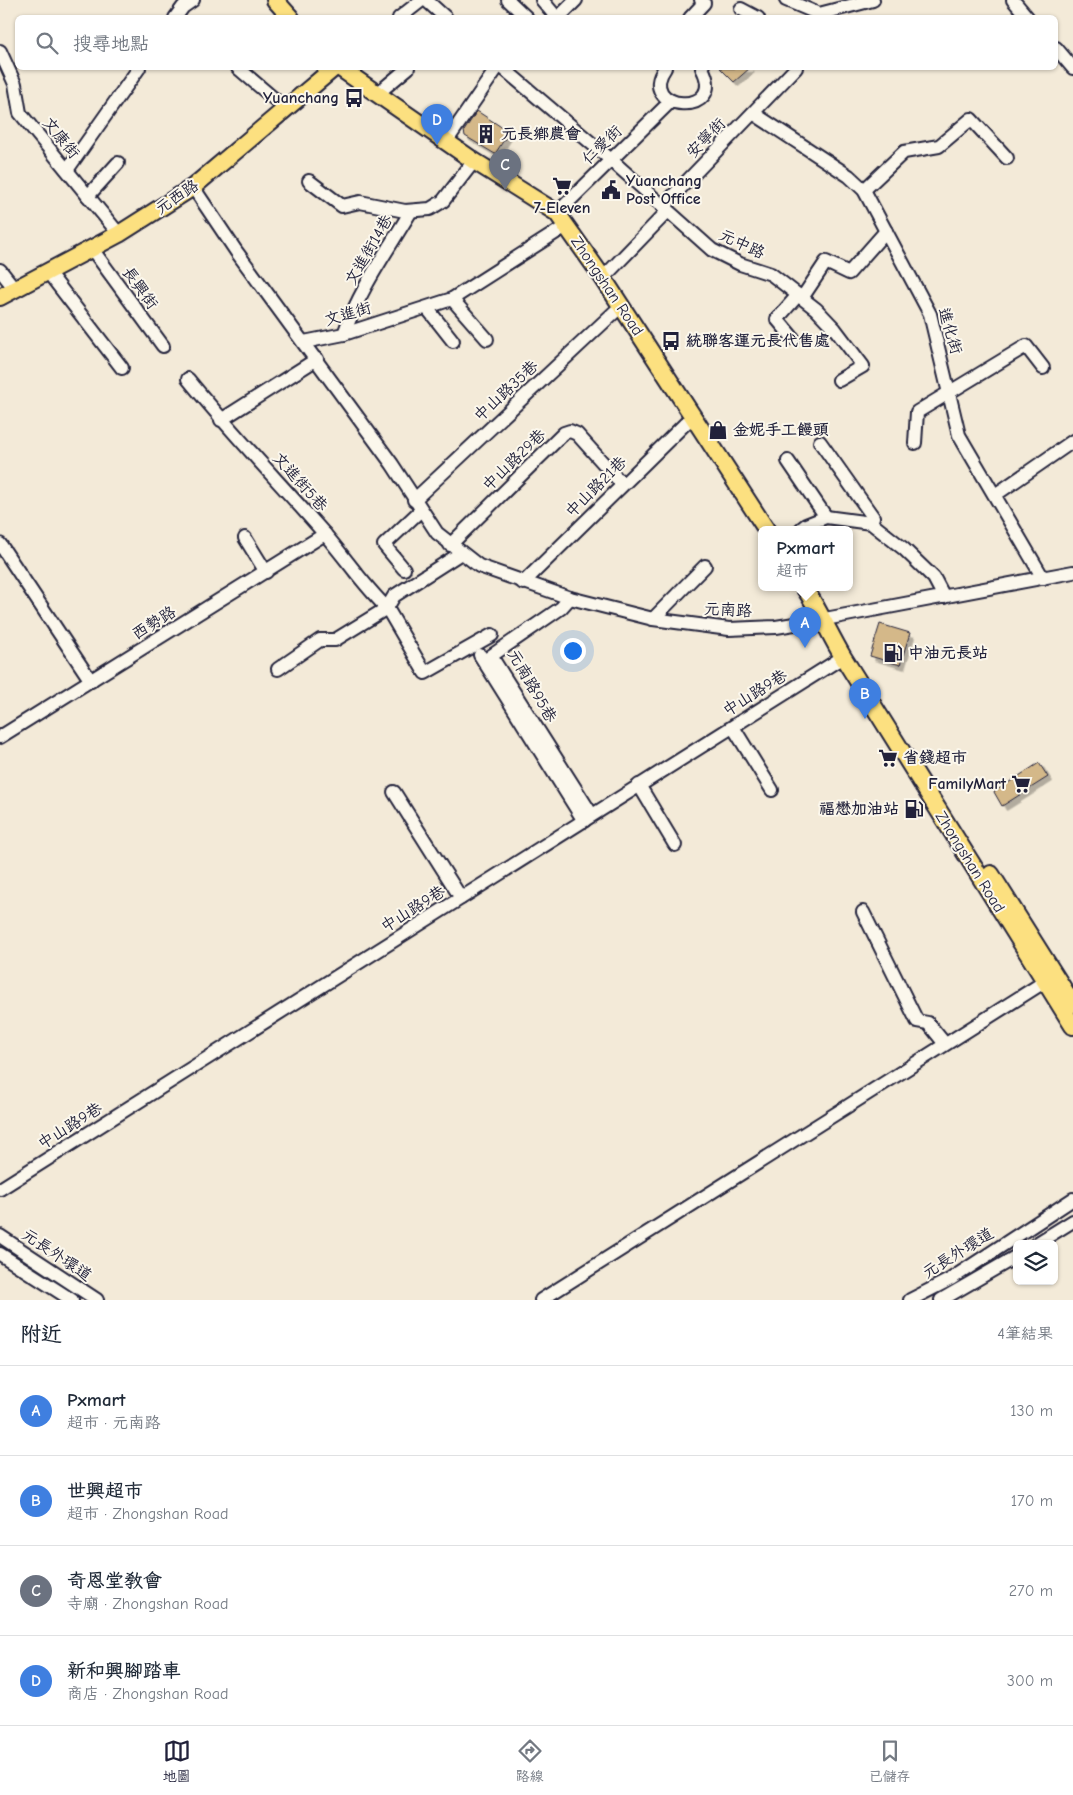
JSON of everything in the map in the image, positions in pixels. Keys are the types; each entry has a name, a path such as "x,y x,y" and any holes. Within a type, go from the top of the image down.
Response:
{"main road":[{"path":"275,0 288,15"},
{"name":"元西路","path":"0,297 119,234 193,188 332,70"},
{"name":"Zhongshan Road","path":"343,70 474,161 557,213 603,278 764,526"},
{"name":"Zhongshan Road","path":"807,591 825,619 828,631 843,657 1049,979 1073,1004"},
{"name":"Zhongshan Road","path":"825,619 836,627 1049,979 1072,1024"}],"street":[{"path":"177,15 183,7 193,0"},
{"path":"403,15 422,0"},
{"path":"426,0 443,15"},
{"path":"508,0 524,15"},
{"path":"542,0 555,15"},
{"path":"561,15 576,0"},
{"path":"693,15 704,3 701,0"},
{"path":"786,0 815,15"},
{"path":"821,15 872,0"},
{"path":"1013,0 1026,15"},
{"path":"741,9 752,15"},
{"path":"1058,50 1073,68"},
{"name":"文康街","path":"0,51 15,84 20,113 119,234"},
{"path":"67,170 137,70"},
{"path":"240,70 286,109"},
{"path":"377,94 406,70"},
{"path":"446,142 496,70"},
{"name":"元中路","path":"505,70 610,159 712,250 740,264 772,274 835,329 863,366 839,380"},
{"path":"664,70 660,78 664,95 679,105 689,104 697,100 703,93 706,84 706,75 703,70"},
{"name":"安寧街","path":"603,278 664,215 669,200 794,70"},
{"name":"仁愛街","path":"557,213 671,101"},
{"name":"進化街","path":"753,113 849,176 864,190 930,314 950,391 959,435 1043,578"},
{"path":"864,190 904,152 939,146 971,120 1007,158"},
{"path":"310,181 342,206 360,202 411,210 430,209 443,201 474,161"},
{"path":"88,196 118,163"},
{"path":"193,188 236,251 317,359 392,464 418,505"},
{"name":"文進街14巷","path":"344,334 350,317 368,283 411,210"},
{"name":"文進街","path":"304,342 344,334 452,299 566,226"},
{"path":"793,338 777,318 800,297 826,262 849,273 886,231"},
{"name":"長興街","path":"92,249 163,346"},
{"path":"0,270 15,289"},
{"path":"48,272 122,368"},
{"path":"452,299 488,339"},
{"name":"中山路35巷","path":"404,568 384,545 418,505 621,306"},
{"path":"427,308 453,341"},
{"path":"915,443 917,412 1026,346 1043,368"},
{"path":"221,420 317,359"},
{"name":"文進街5巷","path":"188,379 221,420 325,534 372,594 387,608 425,673 492,636"},
{"name":"中山路21巷","path":"523,583 693,416"},
{"name":"中山路29巷","path":"450,545 564,433 570,431 577,434 622,484"},
{"path":"995,495 1073,441"},
{"path":"820,442 873,518 871,523"},
{"path":"788,460 826,518"},
{"name":"元南路","path":"418,505 437,533 479,566 570,598 654,618 729,629 776,627 825,619 1073,572"},
{"path":"805,526 826,518 871,523 904,549 934,578 944,597"},
{"name":"西勢路","path":"0,737 325,534"},
{"path":"245,538 266,572"},
{"path":"0,544 91,681"},
{"path":"278,669 320,640 335,640 387,608 394,596 461,553"},
{"path":"654,618 705,566"},
{"name":"元南路95巷","path":"570,598 561,608 491,656 588,818"},
{"path":"480,655 588,818"},
{"name":"中山路9巷","path":"0,1189 843,657"},
{"path":"733,726 772,790"},
{"path":"639,786 675,845"},
{"path":"394,792 461,898"},
{"path":"863,912 917,1021 928,1023 945,1044"},
{"path":"541,1300 1049,979"},
{"name":"元長外環道","path":"910,1300 951,1279 1073,1199"},
{"path":"1042,1240 1073,1221"},
{"name":"元長外環道","path":"0,1236 97,1300"},
{"name":"元長外環道","path":"0,1254 72,1300"},
{"name":"元長外環道","path":"942,1300 1013,1258"}],"building":[{"path":"722,70 748,70 734,82"},
{"name":"元長鄉農會","path":"477,111 509,132 495,154 465,136 464,131"},
{"path":"880,624 910,633 900,665 870,656"},
{"name":"FamilyMart","path":"1039,763 1048,777 1002,806 994,792"}],"place":[{"name":"Yuanchang","path":"354,98"},
{"name":"元長鄉農會","path":"486,134"},
{"name":"新和興腳踏車","path":"437,145"},
{"name":"7-Eleven","path":"562,186"},
{"name":"奇恩堂教會","path":"505,190"},
{"name":"Yuanchang Post Office","path":"611,190"},
{"name":"統聯客運元長代售處","path":"671,341"},
{"name":"金妮手工饅頭","path":"718,430"},
{"name":"Pxmart","path":"805,648"},
{"name":"中油元長站","path":"893,653"},
{"name":"世興超市","path":"865,719"},
{"name":"省錢超市","path":"888,758"},
{"name":"FamilyMart","path":"1021,784"},
{"name":"福懋加油站","path":"914,809"}]}
